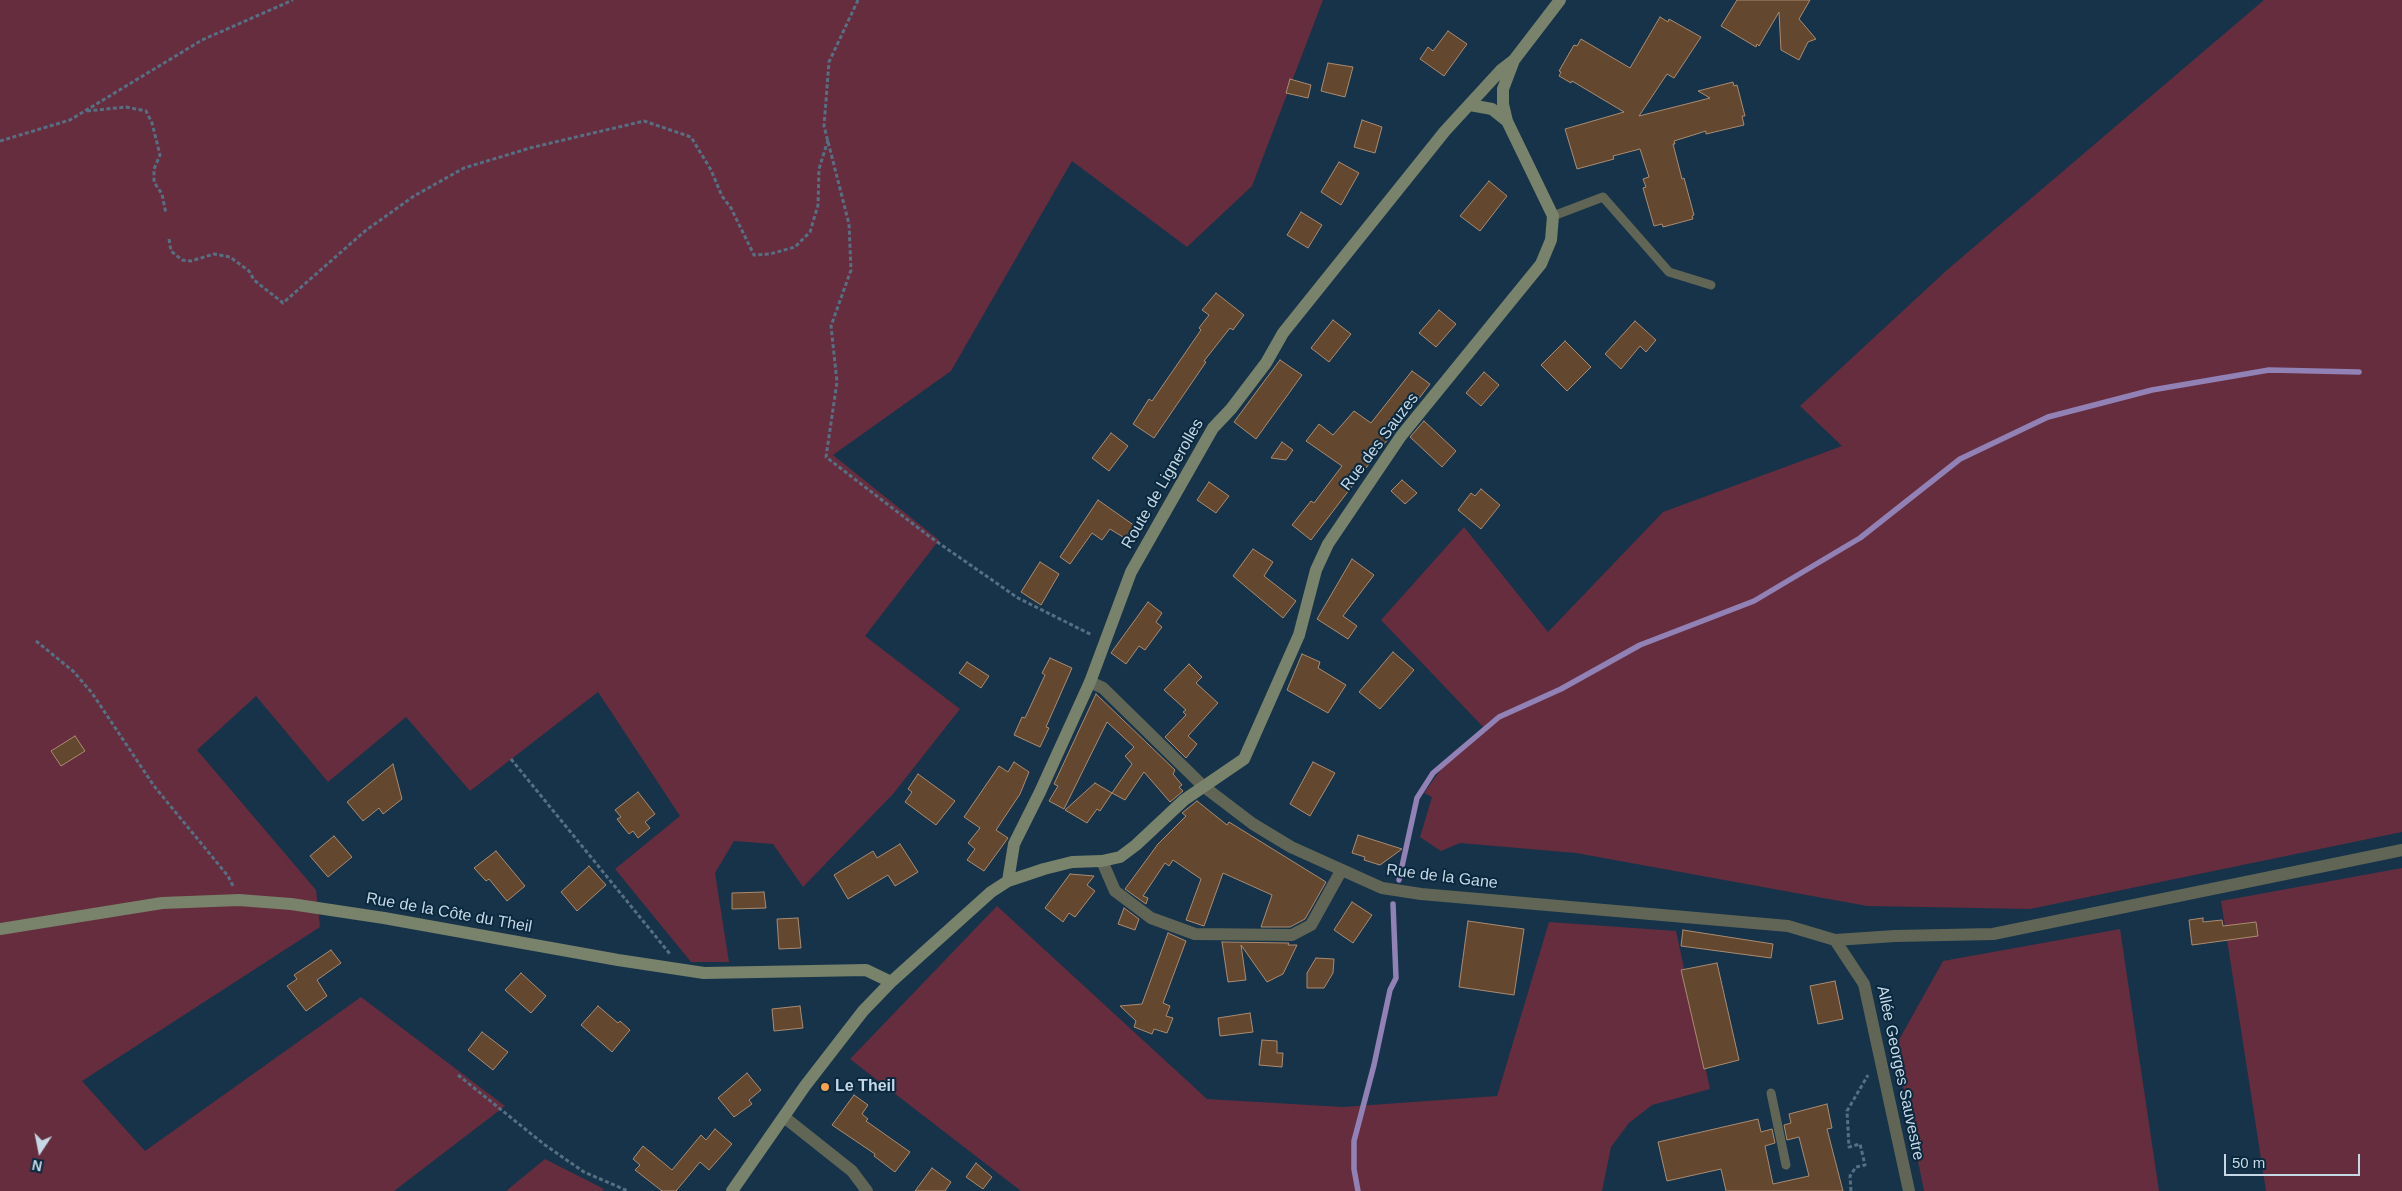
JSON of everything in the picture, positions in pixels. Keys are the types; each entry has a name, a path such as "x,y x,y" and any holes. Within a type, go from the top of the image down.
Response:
{"street":[{"path":"1553,216 1507,121 1503,104 1503,89 1514,60 1560,0"},
{"name":"Route de Lignerolles","path":"1008,881 1014,844 1090,682 1131,572 1213,428 1231,409 1266,363 1289,325 1445,131 1501,70 1514,60"},
{"path":"1470,105 1492,110 1507,121"},
{"name":"Rue des Sauzes","path":"1203,786 1244,759 1250,750 1299,635 1316,570 1328,544 1401,436 1541,264 1551,240 1553,216"},
{"name":"Rue de la Gane","path":"1090,682 1103,688 1203,786 1253,824 1291,847 1382,888 1788,926 1835,940"},
{"path":"732,1191 784,1117 863,1011 891,982 991,892 1008,881 1072,862 1102,860 1120,856 1128,851 1184,800 1203,786"},
{"path":"1835,940 1895,936 1992,934 2402,850"},
{"path":"1102,860 1115,891 1151,918 1195,934 1292,935 1311,925 1342,871"},
{"name":"Rue de la Côte du Theil","path":"0,929 162,903 239,900 290,904 384,918 713,973 866,970 891,982"},
{"name":"Allée Georges Sauvestre","path":"1835,940 1864,984 1908,1191"},
{"path":"784,1117 852,1171 867,1191"}],"lane":[{"path":"1553,216 1603,197 1669,272 1711,284"},
{"path":"1770,1093 1786,1165"}],"path":[{"path":"0,141 70,120 202,40 293,0"},
{"path":"858,0 829,62 824,126 849,224 851,270 831,326 837,382 826,457 930,537 1018,598 1104,641"},
{"path":"85,111 126,107 146,111 152,123 160,155 154,169 154,182 162,194 166,214"},
{"path":"170,239 171,251 182,260 191,261 214,254 230,257 249,271 254,280 283,303 365,231 414,196 464,168 530,148 644,121 691,137 754,255 770,254 795,247 810,232 818,205 819,169 828,140"},
{"path":"36,641 73,671 92,693 154,786 228,876 239,900"},
{"path":"511,759 558,819 669,951 674,968"},
{"path":"1851,1191 1850,1176 1856,1167 1865,1165 1860,1144 1849,1147 1847,1112 1868,1075"},
{"path":"458,1076 544,1145 584,1172 628,1191"}],"shaded area":[{"path":"0,0 1323,0 1252,186 1187,247 1072,161 951,371 833,455 939,540 865,636 960,709 893,794 803,887 773,844 734,841 715,873 729,962 691,962 615,869 680,816 598,692 470,791 406,717 328,782 256,696 197,750 316,890 320,927 82,1081 145,1151 361,997 505,1106 394,1191 0,1191"},
{"path":"2264,0 2402,0 2402,832 2030,909 1867,906 1576,853 1460,843 1441,851 1420,837 1432,797 1424,793 1453,752 1486,730 1381,620 1464,527 1548,632 1663,512 1842,446 1800,406 1947,270"},
{"path":"2402,868 2402,1191 2266,1191 2221,901"},
{"path":"997,906 1207,1099 1343,1107 1497,1096 1549,922 1676,931 1710,1089 1652,1105 1629,1123 1611,1147 1602,1191 1021,1191 850,1059"},
{"path":"2120,929 2159,1191 1924,1191 1895,1047 1943,961"},
{"path":"545,1159 604,1189 602,1191 506,1191"}],"building":[{"path":"1737,0 1810,0 1799,19 1816,39 1808,42 1799,60 1781,50 1779,12 1759,46 1757,44 1756,47 1721,26"},
{"path":"1660,17 1668,22 1669,19 1701,37 1674,78 1667,74 1639,116 1710,98 1698,91 1733,82 1734,86 1737,85 1745,116 1742,116 1744,125 1706,134 1706,131 1674,141 1675,144 1673,144 1682,179 1684,178 1694,215 1692,216 1693,219 1663,227 1662,224 1654,226 1643,188 1646,187 1643,179 1649,177 1640,149 1613,156 1614,159 1577,169 1565,129 1624,112 1572,81 1571,83 1559,76 1561,72 1559,71 1574,45 1577,46 1581,39 1630,68"},
{"path":"1448,31 1467,44 1444,76 1420,59 1428,47 1433,51"},
{"path":"1328,63 1353,67 1345,97 1321,91"},
{"path":"1290,79 1311,85 1308,98 1286,93"},
{"path":"1362,120 1382,127 1375,153 1354,147"},
{"path":"1339,162 1359,173 1341,205 1321,192"},
{"path":"1489,181 1507,196 1480,231 1460,216"},
{"path":"1301,212 1322,225 1308,248 1287,235"},
{"path":"1216,293 1244,315 1233,330 1230,328 1204,361 1206,362 1154,438 1133,424 1149,399 1152,401 1201,330 1199,328 1209,315 1202,310"},
{"path":"1439,310 1456,324 1436,347 1419,333"},
{"path":"1333,320 1351,334 1329,362 1311,348"},
{"path":"1635,321 1656,340 1646,352 1640,346 1621,369 1605,354"},
{"path":"1565,341 1591,367 1567,391 1541,365"},
{"path":"1280,360 1302,375 1256,439 1234,422"},
{"path":"1412,371 1430,384 1311,540 1292,525 1311,501 1314,503 1342,466 1306,441 1319,424 1333,435 1354,411 1371,423"},
{"path":"1484,372 1499,385 1481,406 1466,393"},
{"path":"1424,421 1456,451 1442,467 1410,437"},
{"path":"1111,433 1128,446 1109,471 1092,458"},
{"path":"1282,442 1293,450 1286,460 1271,458"},
{"path":"1402,480 1417,493 1405,504 1391,491"},
{"path":"1209,482 1229,496 1216,513 1197,500"},
{"path":"1481,489 1500,505 1481,529 1458,510 1471,493 1475,496"},
{"path":"1098,500 1135,526 1126,539 1110,529 1102,540 1092,533 1070,564 1060,557"},
{"path":"1253,549 1273,562 1264,576 1296,601 1283,618 1233,576"},
{"path":"1352,559 1374,575 1343,616 1357,626 1348,639 1317,619"},
{"path":"1040,562 1059,574 1041,605 1021,592"},
{"path":"1148,602 1162,613 1156,622 1162,627 1145,650 1139,646 1126,664 1111,653"},
{"path":"1393,652 1414,670 1380,709 1359,692"},
{"path":"1302,654 1320,662 1318,668 1346,685 1328,713 1287,690"},
{"path":"1050,658 1072,668 1046,727 1049,728 1040,747 1014,735 1022,717 1025,718 1045,675 1042,673"},
{"path":"967,662 989,676 981,688 959,673"},
{"path":"1189,664 1202,677 1196,683 1218,703 1188,736 1197,744 1186,758 1165,737 1186,715 1183,712 1186,710 1164,690"},
{"path":"1096,694 1175,770 1173,774 1182,785 1179,787 1183,791 1170,802 1144,772 1125,800 1112,793 1132,764 1125,756 1134,747 1107,722 1064,809 1049,801 1058,786 1054,784"},
{"path":"75,736 85,751 61,766 51,751"},
{"path":"1014,762 1029,772 1020,794 996,830 1008,838 984,871 967,860 975,849 968,843 980,828 964,817 999,766 1008,772"},
{"path":"1313,762 1335,773 1310,816 1290,804"},
{"path":"393,764 402,799 383,814 379,808 363,821 347,802"},
{"path":"918,774 955,801 936,825 905,802 912,792 908,789"},
{"path":"1095,783 1112,793 1100,811 1097,809 1087,823 1065,810"},
{"path":"638,792 655,814 645,822 650,828 638,838 633,831 629,834 624,828 617,819 621,817 615,810"},
{"path":"1197,801 1227,825 1229,822 1326,882 1305,919 1290,927 1261,927 1272,895 1223,873 1204,926 1186,920 1201,879 1173,860 1169,866 1165,863 1143,896 1148,898 1146,904 1125,889 1158,844 1186,816 1182,813"},
{"path":"1358,835 1402,849 1380,865 1364,860 1365,857 1352,853"},
{"path":"334,836 352,857 328,877 310,856"},
{"path":"900,844 918,872 895,886 888,875 848,899 834,875 873,851 877,858"},
{"path":"496,851 525,886 507,901 489,879 486,881 474,868"},
{"path":"589,866 606,885 577,911 561,892"},
{"path":"1070,874 1094,876 1087,885 1095,891 1075,917 1069,913 1063,922 1045,908"},
{"path":"764,892 766,908 732,909 732,893"},
{"path":"1352,902 1372,915 1353,943 1334,930"},
{"path":"1124,908 1139,919 1135,930 1118,924"},
{"path":"798,918 801,948 779,949 777,919"},
{"path":"2203,918 2203,922 2222,920 2223,926 2256,922 2258,936 2192,945 2189,920"},
{"path":"1468,921 1524,929 1514,995 1459,987"},
{"path":"1683,930 1773,944 1771,958 1681,946"},
{"path":"1168,933 1186,941 1163,1003 1170,1006 1166,1016 1173,1018 1167,1033 1154,1029 1152,1034 1134,1027 1136,1021 1120,1006 1142,1004"},
{"path":"1222,942 1289,943 1288,945 1297,945 1283,974 1267,982 1241,945 1246,980 1228,982"},
{"path":"331,950 341,963 317,980 327,996 306,1011 287,986 297,979 294,975"},
{"path":"1316,958 1334,959 1333,973 1324,988 1307,988 1307,973"},
{"path":"1717,963 1739,1060 1704,1069 1681,970"},
{"path":"521,973 546,996 531,1013 505,990"},
{"path":"1835,981 1843,1019 1818,1024 1810,986"},
{"path":"598,1006 618,1023 620,1021 630,1030 612,1052 581,1025"},
{"path":"800,1006 803,1028 774,1031 772,1009"},
{"path":"1250,1013 1253,1032 1220,1036 1218,1018"},
{"path":"482,1032 508,1052 493,1070 468,1050"},
{"path":"1262,1040 1277,1041 1277,1053 1283,1053 1282,1067 1259,1065"},
{"path":"747,1073 761,1090 749,1100 752,1104 734,1117 718,1098"},
{"path":"854,1095 868,1105 862,1114 868,1119 866,1121 910,1152 895,1172 874,1156 875,1154 832,1125"},
{"path":"1827,1104 1832,1128 1827,1129 1843,1191 1726,1191 1721,1169 1667,1181 1658,1142 1758,1119 1761,1132 1772,1129 1775,1143 1765,1146 1773,1184 1809,1176 1799,1137 1787,1140 1784,1125 1791,1123 1789,1114"},
{"path":"715,1129 732,1144 709,1170 700,1162 676,1191 662,1191 635,1170 640,1165 633,1159 643,1146 672,1170 701,1135 706,1140"},
{"path":"976,1163 992,1177 983,1189 966,1177"},
{"path":"932,1168 951,1182 945,1191 915,1191"}],"waterway":[{"path":"1399,880 1417,798 1433,773 1499,717 1561,689 1640,645 1754,601 1860,538 1960,459 2048,417 2152,390 2269,370 2359,372"},
{"path":"1358,1191 1354,1169 1354,1141 1374,1065 1390,990 1396,978 1393,904"}],"place":[{"name":"Le Theil","path":"825,1087"}]}
